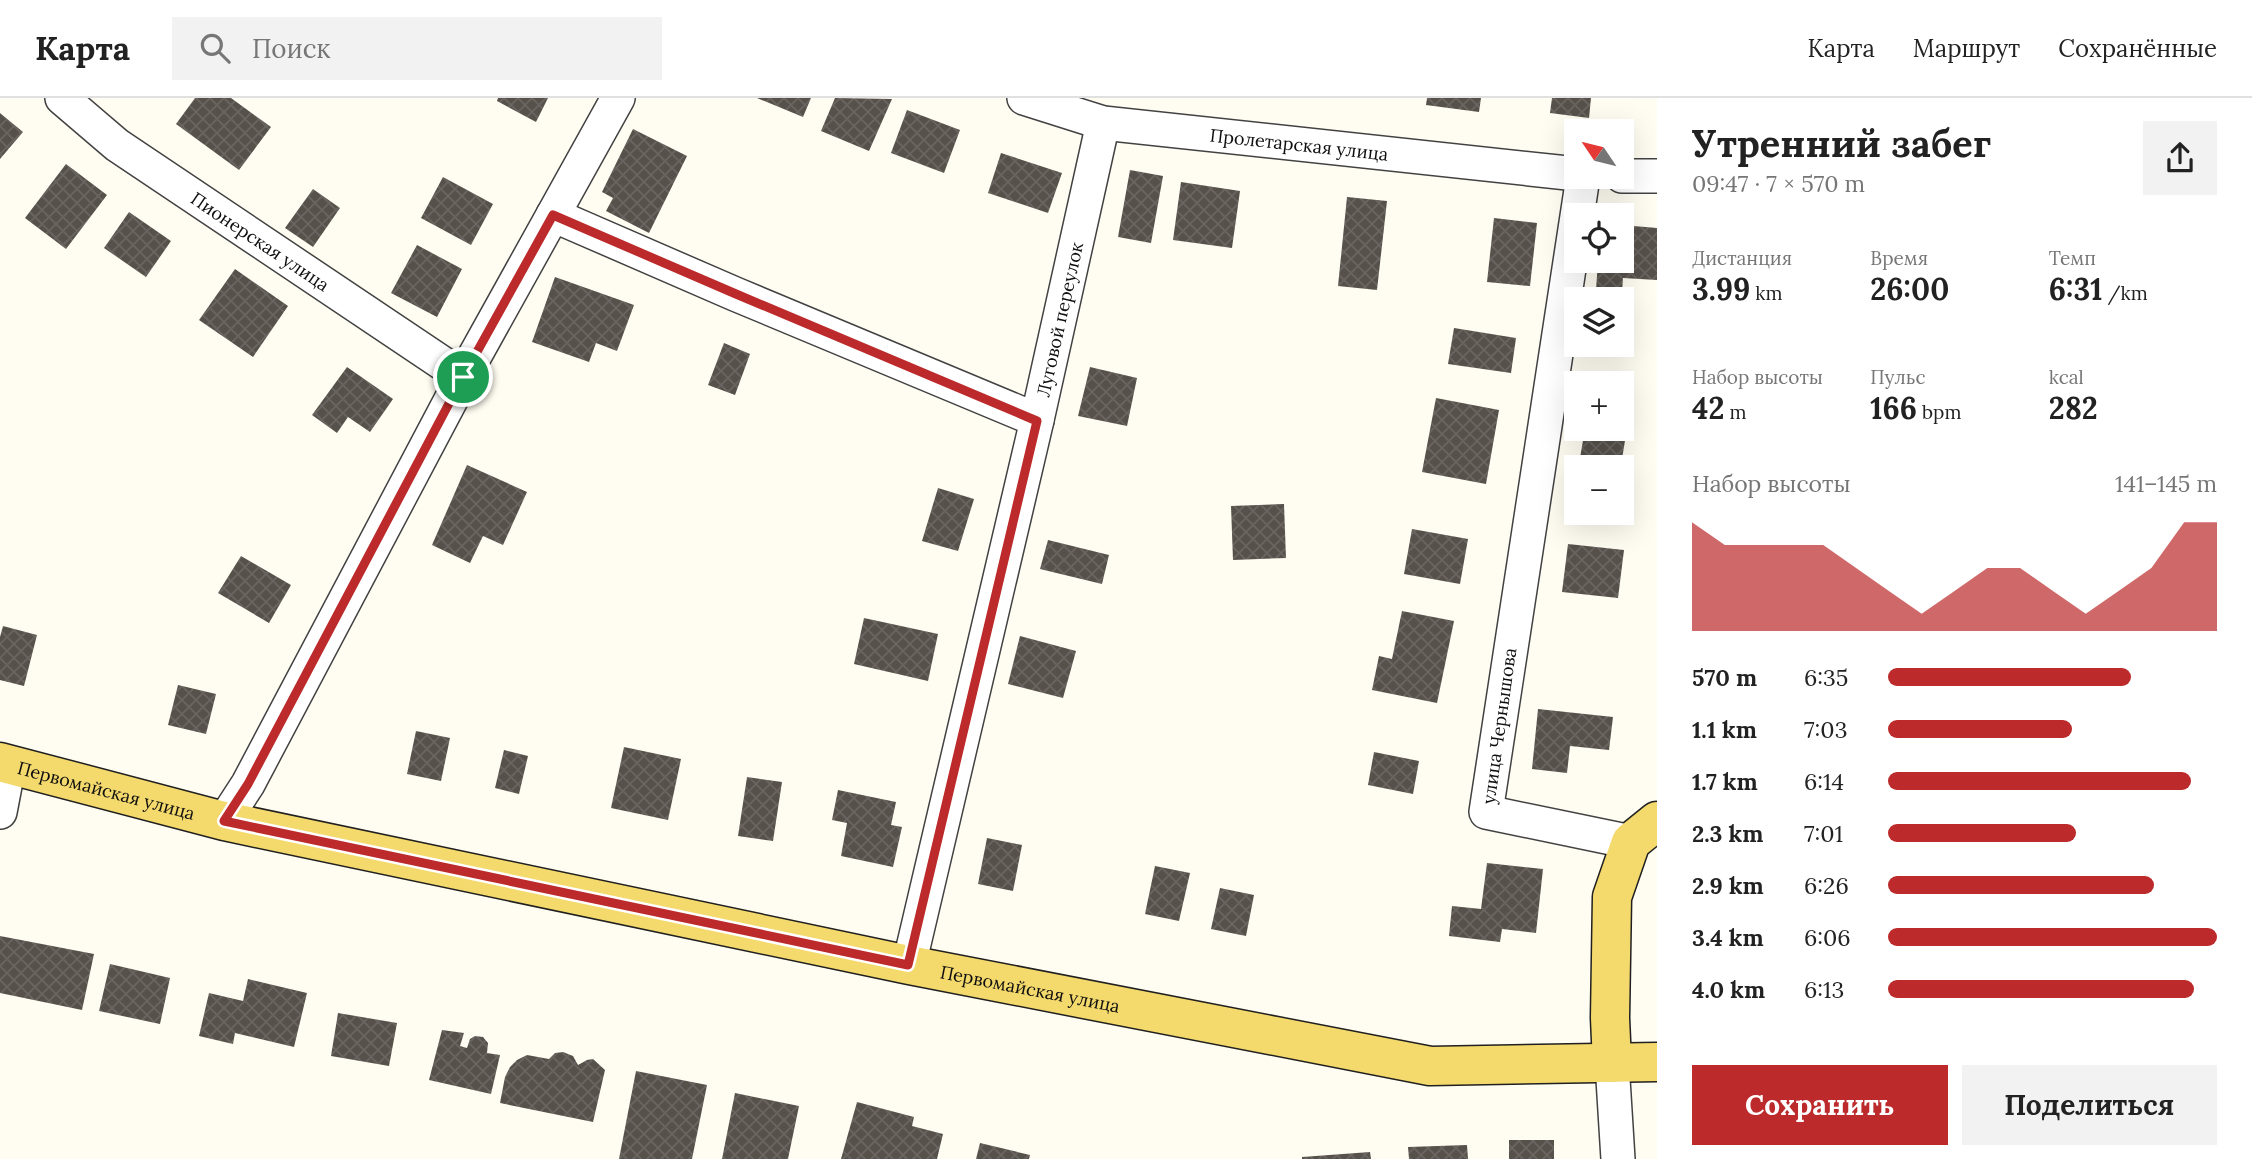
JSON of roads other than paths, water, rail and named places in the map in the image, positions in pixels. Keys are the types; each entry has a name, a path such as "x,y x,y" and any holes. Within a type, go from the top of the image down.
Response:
{"main road":[{"name":"Первомайская улица","path":"5,763 224,821 908,965 1430,1066 1657,1062"},
{"name":"улица Чернышова","path":"1612,1063 1612,897 1644,832"}],"street":[{"name":"Пионерская улица","path":"62,98 117,145 463,377"},
{"path":"224,821 248,784 463,377 618,98"},
{"name":"Пролетарская улица","path":"1024,98 1102,124 1564,173"},
{"name":"Луговой переулок","path":"908,965 1037,421 1102,124"},
{"path":"1634,176 1657,176"},
{"name":"улица Чернышова","path":"1581,189 1486,812 1644,832"},
{"path":"553,215 1037,421"},
{"path":"0,812 5,763"},
{"name":"улица Чернышова","path":"1612,1063 1618,1159"}]}
